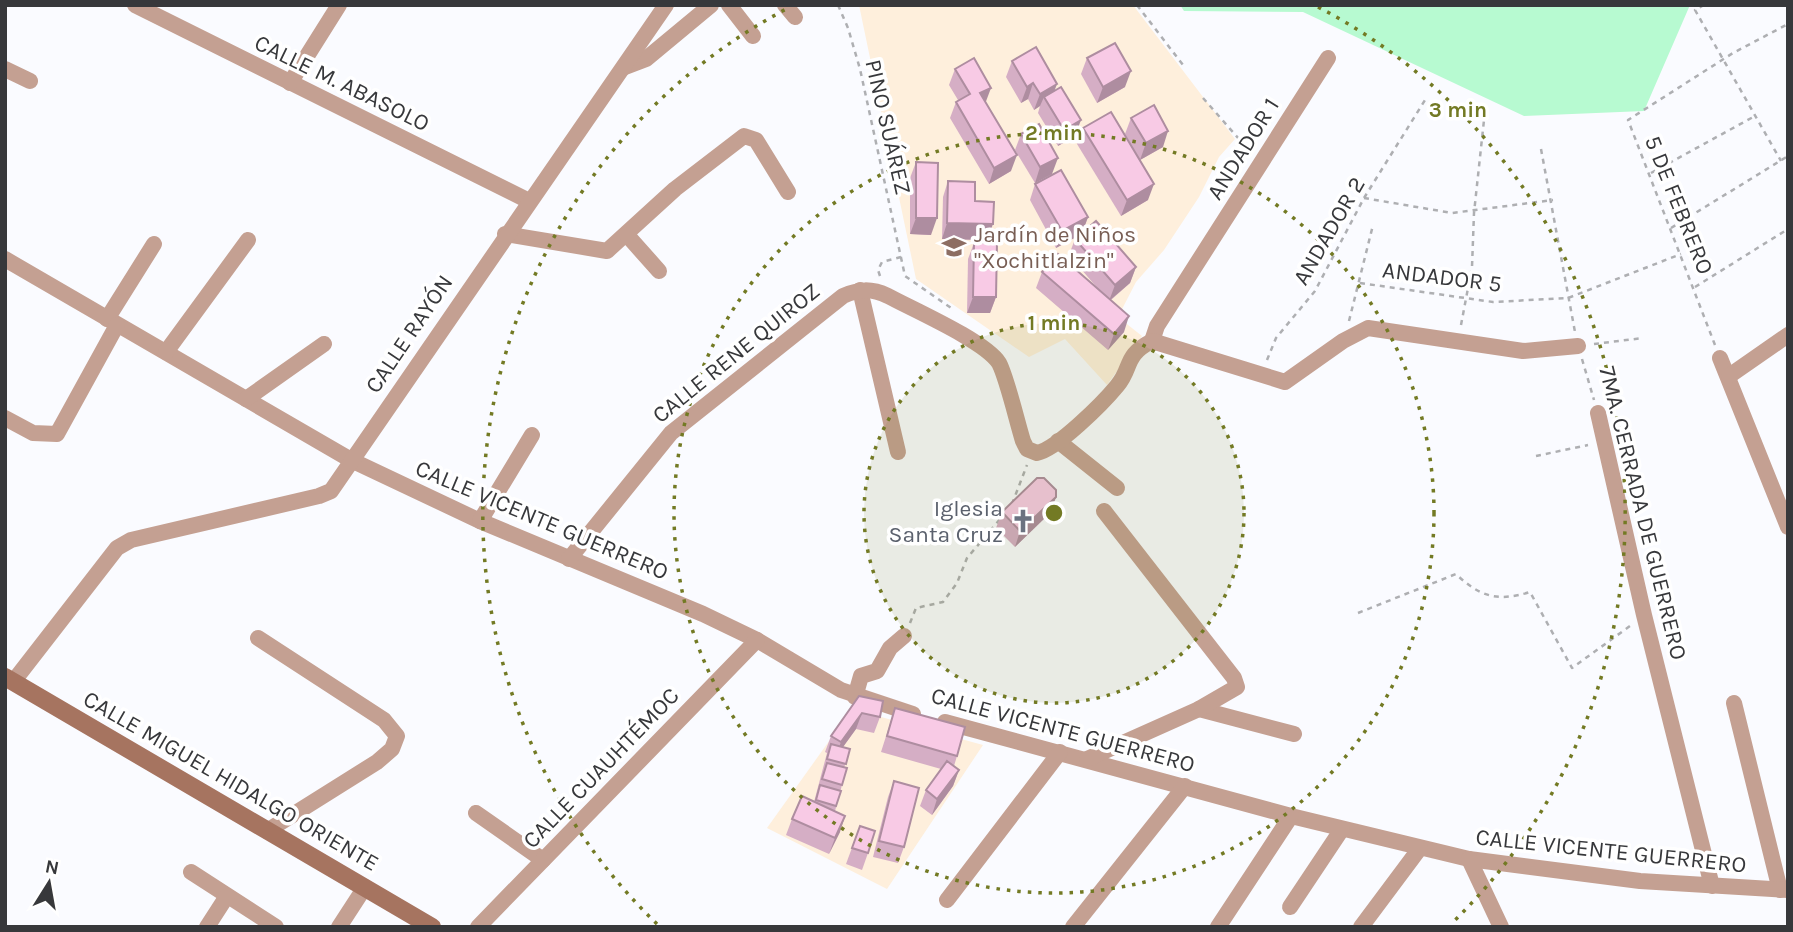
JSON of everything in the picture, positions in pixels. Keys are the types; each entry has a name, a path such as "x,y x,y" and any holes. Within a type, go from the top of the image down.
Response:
{"street":[{"name":"CALLE M. ABASOLO","path":"135,5 529,201"},
{"path":"290,83 339,5"},
{"name":"CALLE RAYÓN","path":"9,680 117,548 131,540 318,496 338,482 505,234 625,67 666,5"},
{"name":"CALLE RAYÓN","path":"625,67 646,58 711,5"},
{"path":"729,5 753,36"},
{"name":"ANDADOR 1","path":"1058,441 1119,384 1130,357 1152,341 1157,327 1199,265 1264,156 1328,58"},
{"path":"5,69 30,81"},
{"path":"505,234 607,251 675,189 744,136 756,140 788,191"},
{"path":"627,235 659,271"},
{"path":"166,352 248,240"},
{"path":"5,418 33,433 57,434 154,244"},
{"name":"CALLE VICENTE GUERRERO","path":"5,259 351,460 480,521 704,614 757,640 855,696 1291,816 1469,859 1712,886 1784,890"},
{"path":"898,452 860,290 870,289 888,296 971,340 995,358 1004,375 1023,441 1032,452 1044,451 1058,441 1117,488"},
{"name":"CALLE RENE QUIROZ","path":"569,559 671,433 843,296 860,290"},
{"path":"1152,341 1260,376 1290,381 1343,341 1368,328 1523,351 1578,346"},
{"path":"1729,376 1788,335"},
{"path":"246,398 324,344"},
{"path":"1720,358 1788,527"},
{"name":"7MA. CERRADA DE GUERRERO","path":"1598,413 1644,615 1712,886"},
{"path":"480,521 532,435"},
{"path":"1087,759 1199,709 1234,690 1234,678 1104,511"},
{"path":"855,696 861,676 877,671 891,648 904,636"},
{"path":"258,638 384,720 397,736 392,749 377,762 267,831"},
{"name":"CALLE CUAUHTÉMOC","path":"478,927 757,640"},
{"name":"CALLE MIGUEL HIDALGO ORIENTE","path":"9,680 432,927"},
{"path":"1734,703 1784,890"},
{"path":"1199,709 1294,734"},
{"path":"947,900 1060,752"},
{"path":"1073,927 1185,786"},
{"path":"476,813 543,860"},
{"path":"1218,927 1291,816"},
{"path":"1290,907 1342,829"},
{"path":"1361,927 1420,848"},
{"path":"1469,859 1501,927"},
{"path":"191,872 276,927"},
{"path":"339,927 365,887"},
{"path":"207,927 227,896"}],"path":[{"name":"PINO SUÁREZ","path":"838,5 860,69 905,276 911,280"},
{"path":"1137,5 1183,65"},
{"path":"1704,5 1695,10 1781,161"},
{"name":"5 DE FEBRERO","path":"1720,358 1695,287 1628,120 1722,60 1788,24"},
{"path":"1203,98 1239,139 1264,156"},
{"name":"ANDADOR 2","path":"1260,376 1276,338 1315,291 1364,198 1425,100"},
{"path":"1650,174 1755,116"},
{"path":"1458,342 1464,298 1472,267 1474,213 1485,120"},
{"name":"7MA. CERRADA DE GUERRERO","path":"1541,149 1553,200 1578,346 1598,413"},
{"path":"1671,228 1788,156"},
{"path":"1364,198 1452,213 1474,213 1553,200"},
{"path":"1343,341 1373,225"},
{"path":"1695,287 1788,229"},
{"name":"ANDADOR 5","path":"1360,283 1493,302 1568,298 1681,254"},
{"path":"888,296 879,265 901,257"},
{"path":"1578,346 1643,338"},
{"path":"1536,456 1604,441"},
{"path":"1010,508 1032,452"},
{"path":"904,636 916,608 943,602 957,583 974,548 1001,518"},
{"path":"1358,613 1456,574 1471,589 1508,599 1530,592 1572,668 1644,615"}],"shaded area":[{"path":"859,5 1133,5 1235,139 1219,157 1199,197 1164,250 1136,282 1118,317 1142,336 1107,385 1065,339 1029,357 916,279"},
{"path":"852,709 983,745 887,889 767,828"}],"green space":[{"path":"1180,5 1690,5 1644,111 1524,116 1303,12 1184,11"}],"building":[{"path":"1115,43 1131,71 1103,87 1087,58"},
{"path":"1036,47 1057,84 1040,94 1033,83 1027,87 1012,61"},
{"path":"974,58 991,88 980,93 1017,155 994,168 956,102 970,94 955,69"},
{"path":"1061,87 1081,120 1064,130 1044,97"},
{"path":"1154,105 1168,131 1146,143 1131,118"},
{"path":"1111,112 1154,184 1127,200 1083,128"},
{"path":"1039,124 1058,158 1040,167 1021,134"},
{"path":"916,162 938,163 937,218 916,218"},
{"path":"1061,170 1088,217 1062,231 1035,184"},
{"path":"948,181 975,182 975,201 994,202 993,224 947,223"},
{"path":"1096,221 1136,267 1115,285 1075,239"},
{"path":"974,243 997,243 996,297 973,297"},
{"path":"1058,254 1129,316 1114,334 1042,272"},
{"path":"1037,478 1044,478 1056,490 1056,497 1020,531 1002,512"},
{"path":"859,696 883,701 880,717 862,713 841,742 831,736"},
{"path":"895,708 965,727 957,756 887,736"},
{"path":"831,744 850,749 846,764 827,759"},
{"path":"947,761 959,770 937,799 926,790"},
{"path":"827,763 847,768 842,785 822,779"},
{"path":"894,781 919,788 904,847 879,841"},
{"path":"820,785 841,791 836,806 816,800"},
{"path":"802,796 845,816 835,838 792,819"},
{"path":"860,826 875,831 868,853 852,848"}],"place":[{"name":"Jardín de Niños \"Xochitlalzin\"","path":"954,247"},
{"name":"Iglesia Santa Cruz","path":"1023,521"}]}
